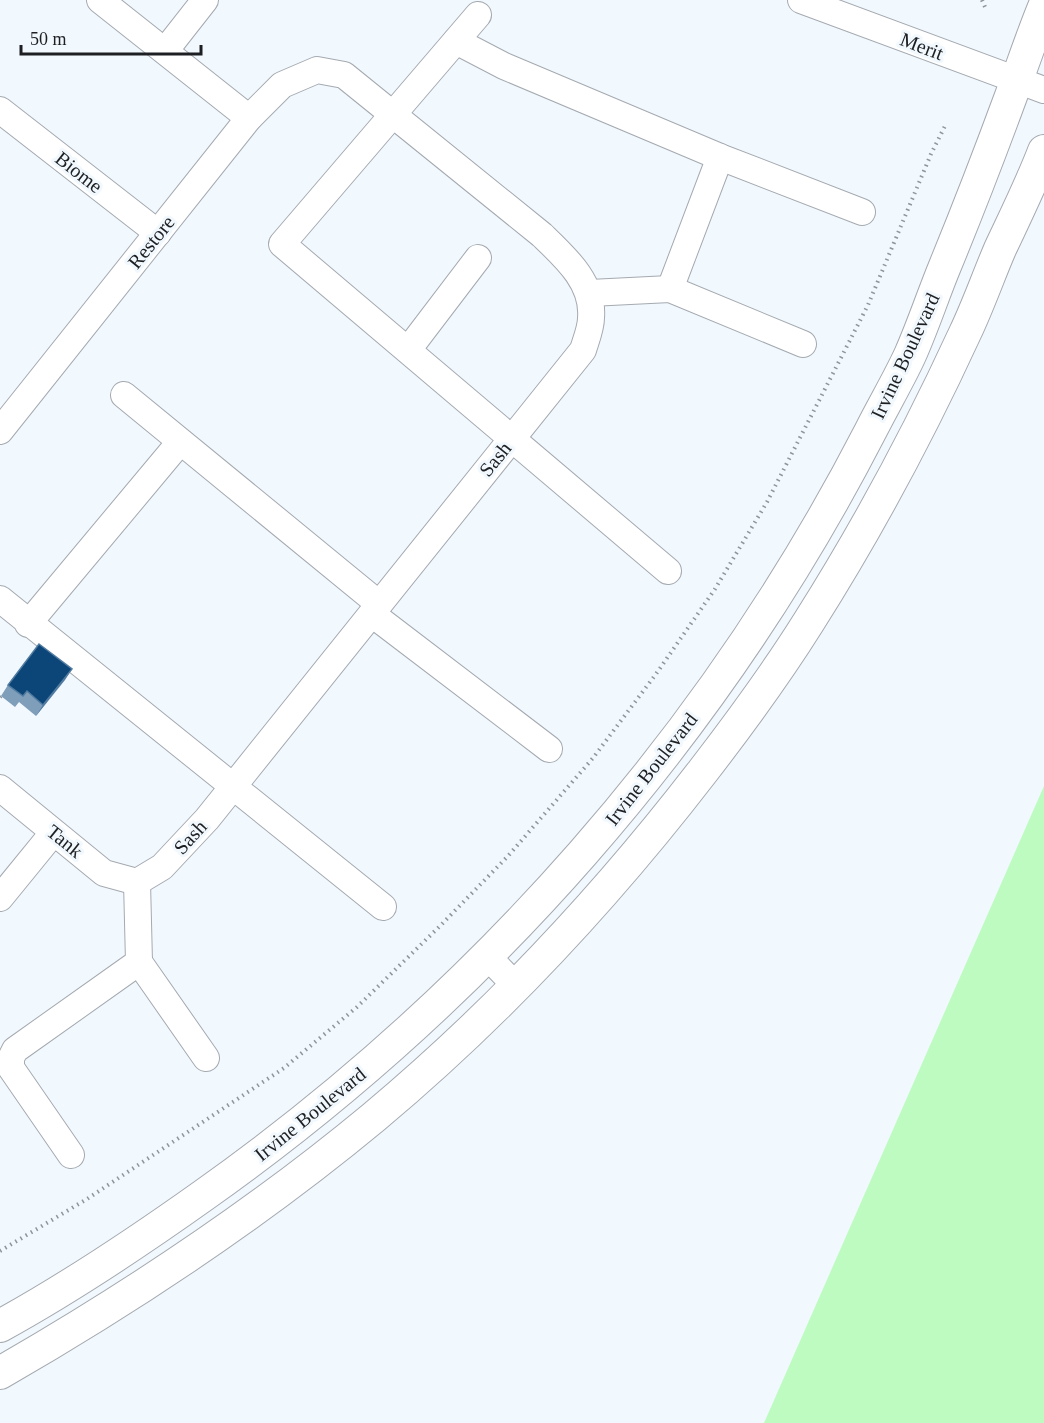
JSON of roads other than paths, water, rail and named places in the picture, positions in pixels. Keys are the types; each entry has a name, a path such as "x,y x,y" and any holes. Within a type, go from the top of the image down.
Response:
{"main road":[{"name":"Irvine Boulevard","path":"0,1326 147,1236 243,1168 408,1034 487,956 576,862 655,766 716,685 790,575 846,479 910,355 1031,84 1044,7"},
{"name":"Irvine Boulevard","path":"0,1373 118,1304 180,1263 311,1168 376,1115 468,1033 600,897 667,817 776,673 878,507 966,331 1044,152"}],"street":[{"path":"100,0 249,118"},
{"path":"165,51 205,0"},
{"name":"Merit","path":"801,0 954,58 1031,84"},
{"path":"478,15 282,244 668,571"},
{"path":"456,41 504,66 720,157 862,212"},
{"name":"Restore","path":"0,431 249,118 282,85 317,70 344,75 393,115"},
{"name":"Biome","path":"0,110 158,233"},
{"path":"393,115 542,235 568,261 590,292 670,289 803,344"},
{"path":"670,289 720,157"},
{"path":"408,350 478,258"},
{"name":"Sash","path":"137,882 162,867 207,819 583,350 591,318 590,292"},
{"path":"124,395 375,609 549,749"},
{"path":"28,624 180,442"},
{"path":"0,599 28,624 383,907"},
{"name":"Tank","path":"0,788 104,873 137,882"},
{"path":"0,898 53,832"},
{"path":"137,882 139,962 206,1058"},
{"path":"487,956 515,985"},
{"path":"71,1155 11,1068 11,1058 15,1050 139,962"}]}
